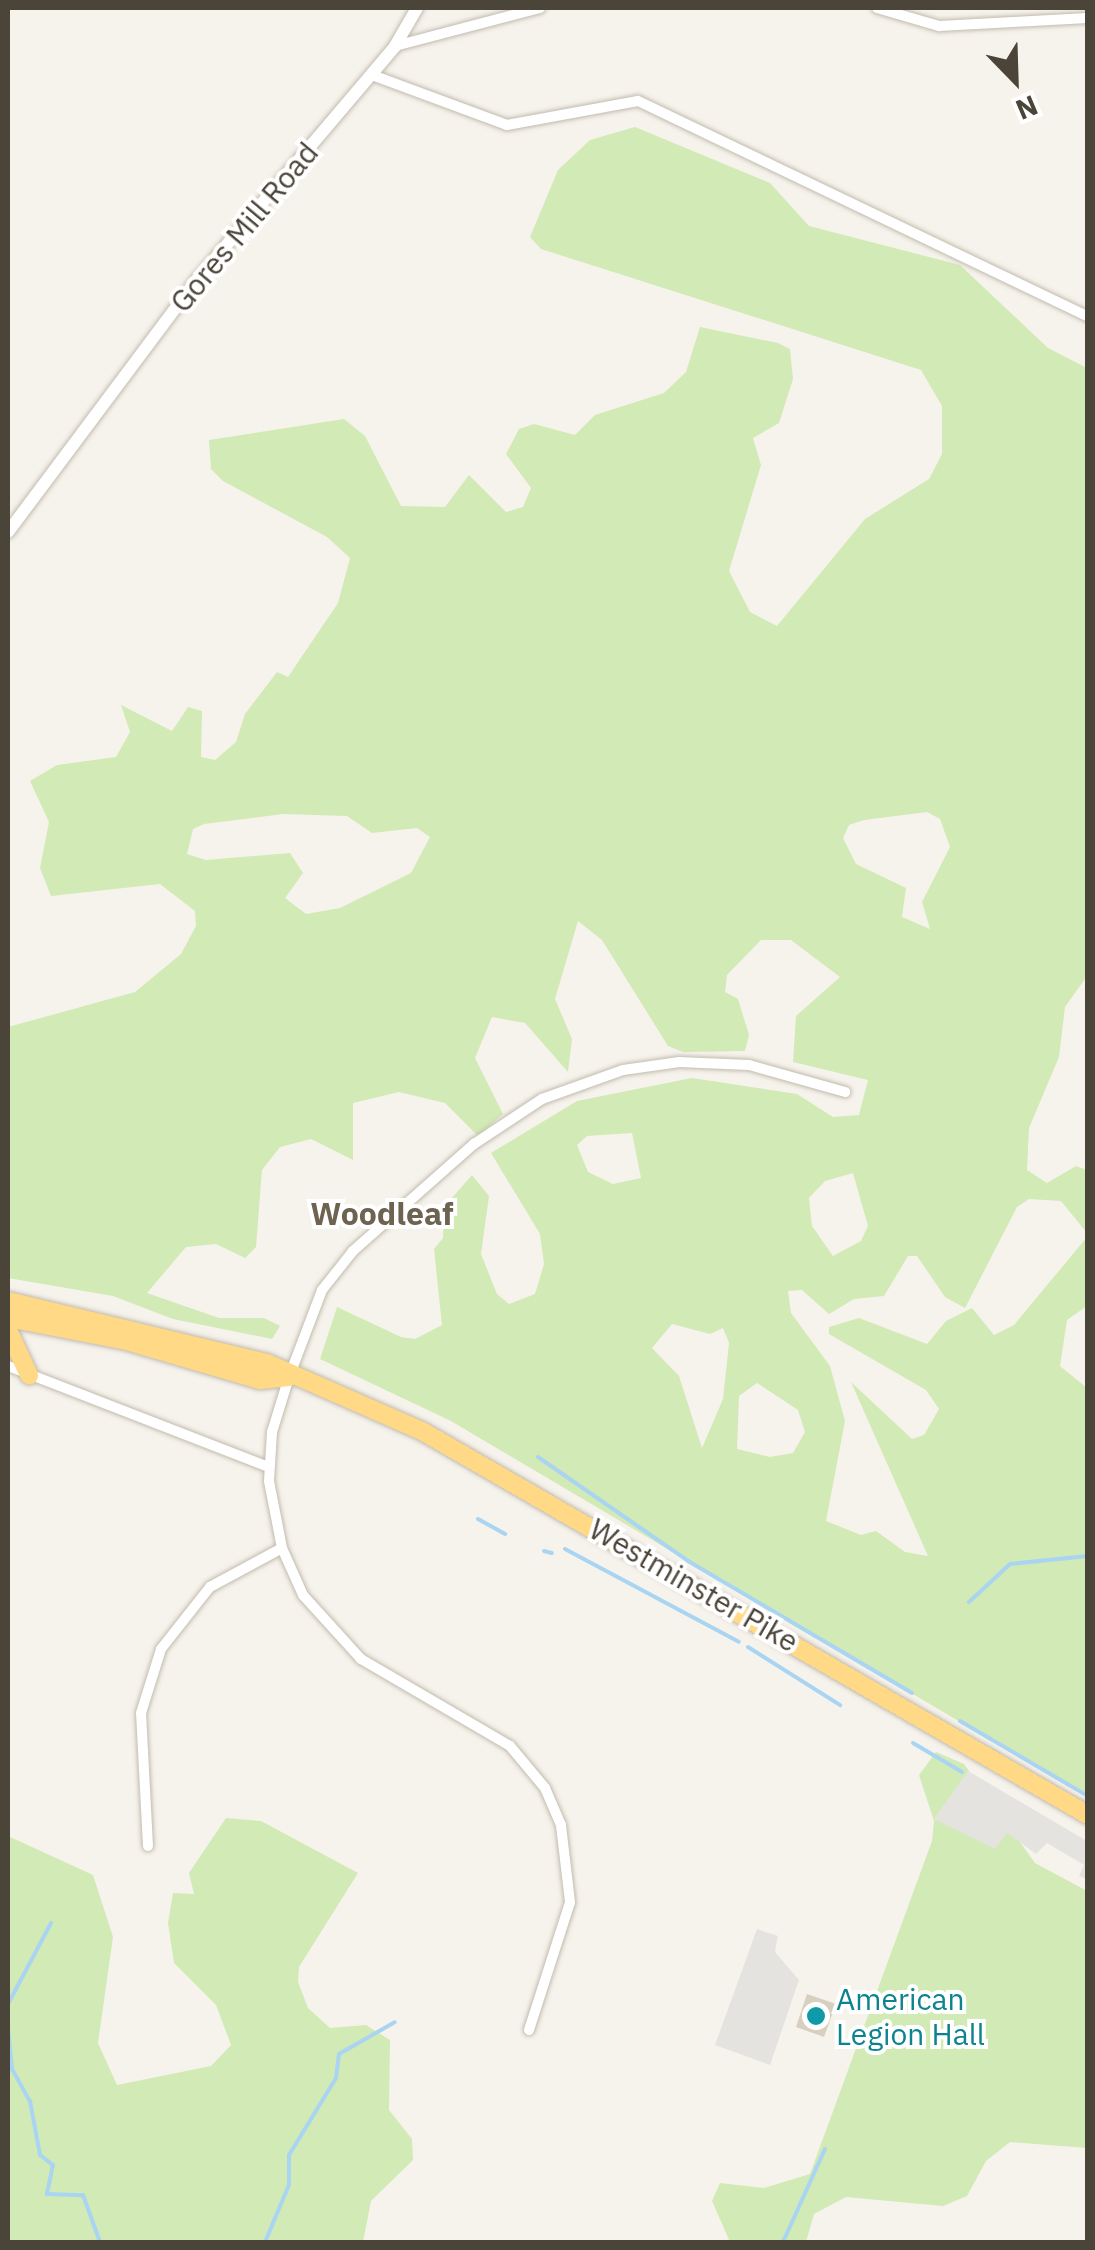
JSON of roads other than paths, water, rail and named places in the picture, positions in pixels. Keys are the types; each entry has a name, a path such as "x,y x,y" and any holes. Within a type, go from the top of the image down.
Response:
{"highway":[{"name":"Westminster Pike","path":"8,1301 267,1362 290,1378 476,1459 1088,1815"},
{"name":"Westminster Pike","path":"8,1318 127,1341 260,1380 290,1378"},
{"path":"8,1330 30,1375"}],"street":[{"name":"Gores Mill Road","path":"8,532 196,282 395,46 417,8"},
{"path":"395,46 540,8"},
{"path":"877,8 940,26 1088,18"},
{"path":"372,75 507,124 638,100 1088,317"},
{"path":"528,2030 570,1902 566,1842 549,1797 510,1746 344,1644 303,1595 282,1548 268,1467 290,1378 322,1290 353,1251 474,1144 542,1099 623,1070 680,1062 750,1065 845,1092"},
{"path":"8,1366 268,1467"},
{"path":"148,1846 141,1713 156,1659 210,1587 282,1548"}],"waterway":[{"path":"538,1457 688,1561 912,1693"},
{"path":"478,1519 505,1534"},
{"path":"565,1549 739,1642"},
{"path":"544,1551 552,1553"},
{"path":"969,1602 1010,1564 1088,1556"},
{"path":"748,1647 840,1705"},
{"path":"960,1721 1088,1796"},
{"path":"913,1743 962,1772"},
{"path":"8,2004 51,1923"},
{"path":"265,2242 289,2185 289,2155 336,2078 339,2054 395,2022"},
{"path":"8,2028 12,2069 30,2101 40,2155 53,2165 47,2194 83,2195 100,2242"},
{"path":"783,2242 825,2149"}],"place":[{"name":"American Legion Hall","path":"816,2016"}],"district":[{"name":"Woodleaf","path":"382,1213"}]}
